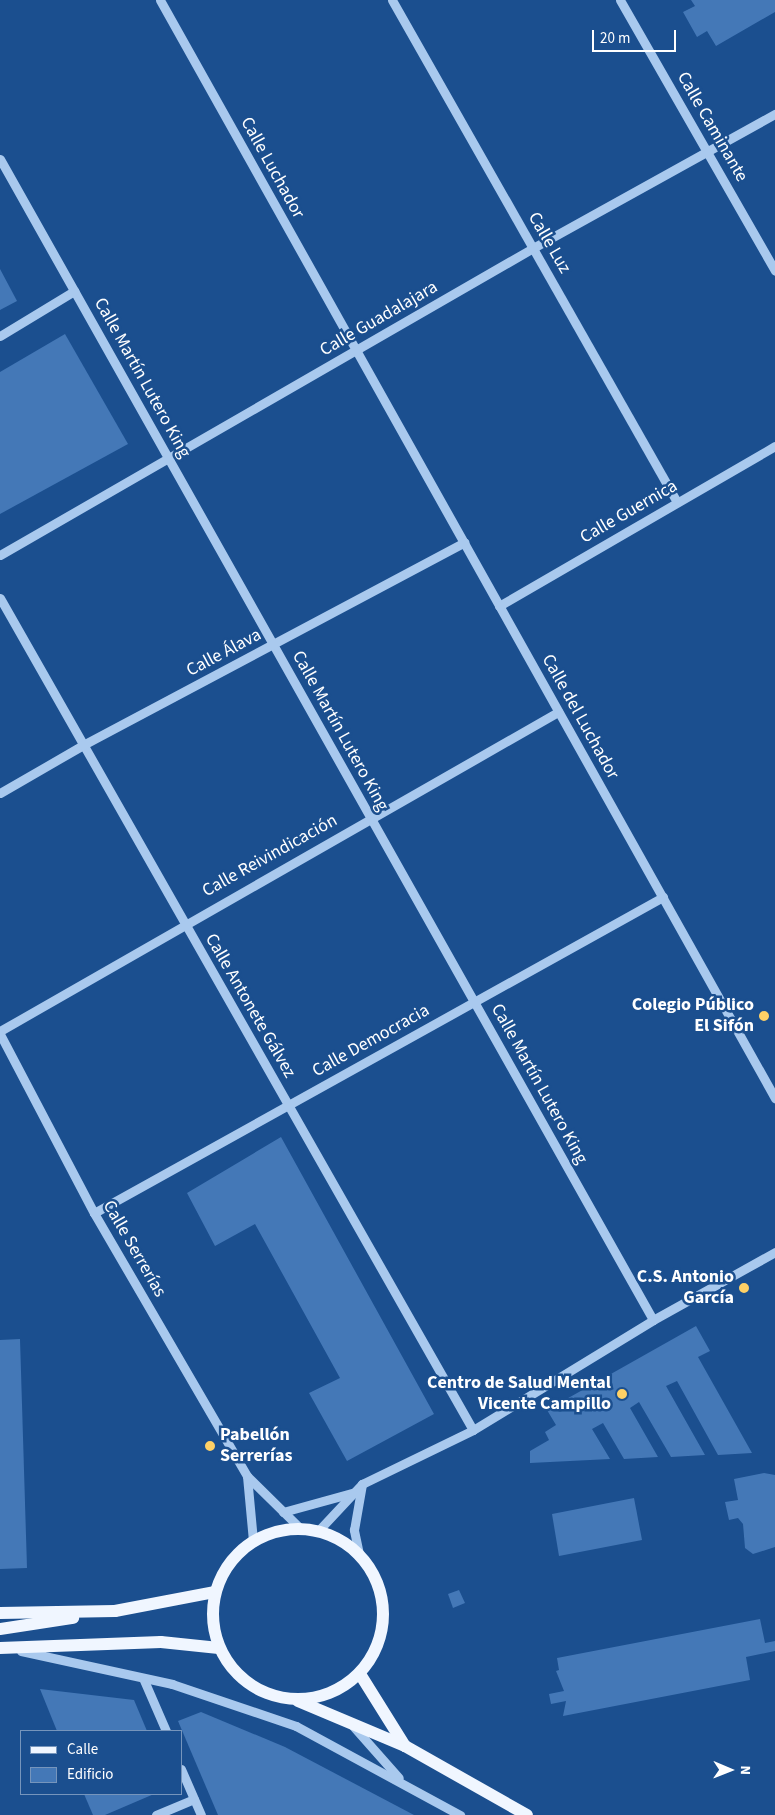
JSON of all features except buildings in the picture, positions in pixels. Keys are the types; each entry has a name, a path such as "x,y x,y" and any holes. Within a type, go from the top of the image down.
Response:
{"main road":[{"path":"298,1701 332,1694 360,1674 378,1646 384,1614 377,1582 359,1554 340,1539 318,1531 300,1528 275,1531 253,1541 236,1555 223,1572 215,1592 212,1620 219,1648 238,1676 265,1694 298,1701 405,1746 527,1815"},
{"path":"0,1629 115,1611 215,1592"},
{"path":"0,1613 115,1611"},
{"path":"4,1648 161,1642 219,1648"},
{"path":"360,1674 405,1746"}],"street":[{"name":"Calle Luchador","path":"160,0 356,351"},
{"name":"Calle Luz","path":"392,0 678,502"},
{"name":"Calle Caminante","path":"620,0 775,270"},
{"name":"Calle Guadalajara","path":"0,555 533,248 775,114"},
{"name":"Calle Martín Lutero King","path":"0,159 652,1320"},
{"path":"0,336 74,291"},
{"name":"Calle del Luchador","path":"356,351 775,1098"},
{"name":"Calle Guernica","path":"499,606 775,446"},
{"name":"Calle Álava","path":"0,793 83,745 274,646 464,542"},
{"name":"Calle Antonete Gálvez","path":"0,598 473,1430"},
{"name":"Calle Reivindicación","path":"0,1033 184,923 558,712"},
{"name":"Calle Democracia","path":"94,1213 663,897"},
{"name":"Calle Serrerías","path":"0,1033 94,1213 248,1476"},
{"path":"318,1531 352,1492 362,1484 473,1430 652,1320 775,1252"},
{"path":"248,1476 300,1528"},
{"path":"248,1476 253,1541"},
{"path":"359,1554 354,1530 362,1484"},
{"path":"283,1512 352,1492"},
{"path":"4,1648 172,1684 296,1726 403,1782 460,1815"},
{"path":"143,1678 166,1730"},
{"path":"352,1724 403,1782"},
{"path":"182,1771 201,1815"},
{"path":"156,1815 194,1799"}],"place":[{"name":"Colegio Público El Sifón","path":"764,1016"},
{"name":"C.S. Antonio García","path":"744,1288"},
{"name":"Centro de Salud Mental Vicente Campillo","path":"622,1394"},
{"name":"Pabellón Serrerías","path":"210,1446"}]}
